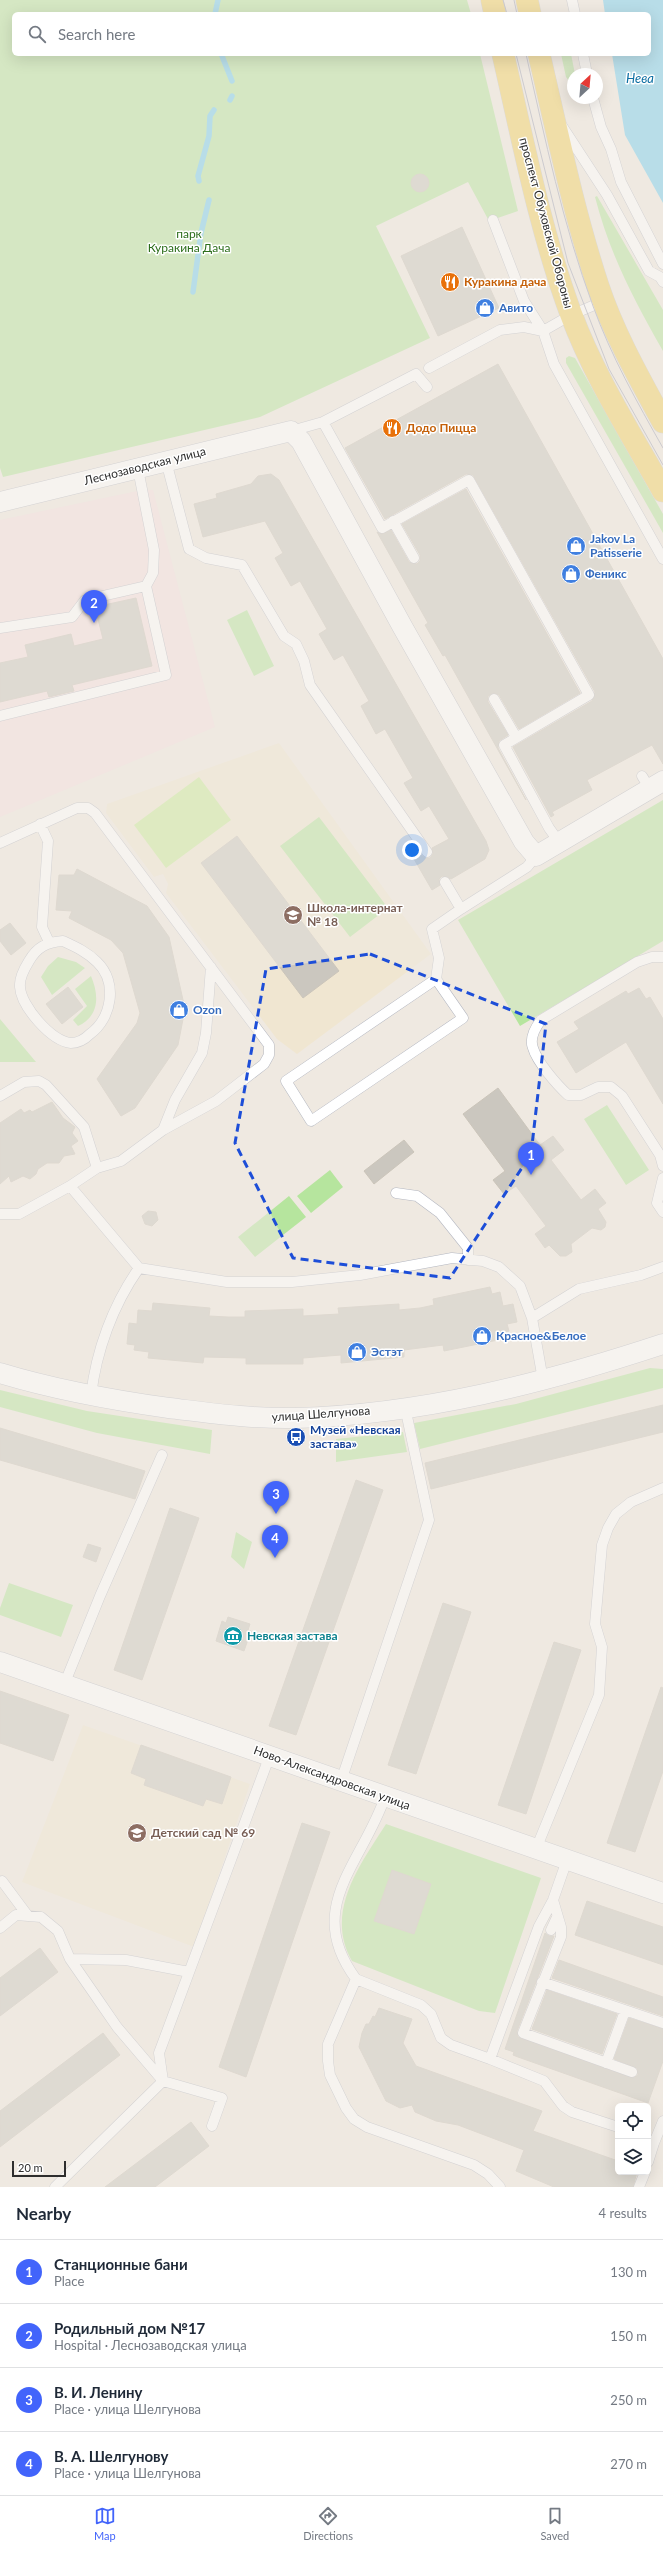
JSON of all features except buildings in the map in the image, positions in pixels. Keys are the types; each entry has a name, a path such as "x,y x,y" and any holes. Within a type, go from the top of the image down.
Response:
{"main road":[{"path":"492,0 494,12"},
{"path":"527,0 530,12"},
{"name":"проспект Обуховской Обороны","path":"503,56 554,260 571,315 598,375 663,491"},
{"path":"539,56 575,205 604,300 630,362 663,422"}],"street":[{"name":"Леснозаводская улица","path":"1,498 138,469 291,431"},
{"path":"291,431 300,441 524,842 536,856 652,782"},
{"name":"улица Шелгунова","path":"0,1373 33,1383 90,1396 223,1415 261,1418 328,1416 405,1407 543,1380 663,1344"},
{"name":"Ново-Александровская улица","path":"0,1662 663,1893"}],"lane":[{"path":"572,0 575,12"},
{"path":"583,56 586,68"},
{"path":"553,113 607,195 649,271 661,280 663,264 621,182 611,149 601,127 595,104"},
{"path":"494,220 524,302 543,331 554,364 663,559"},
{"path":"429,368 500,330 524,327 543,331 571,315 604,300"},
{"path":"291,431 323,422 416,374 427,387"},
{"path":"323,422 382,528 469,480 493,522 589,695 504,745 549,828 559,842"},
{"path":"166,461 189,549 206,558 242,565 284,636 296,644 304,661 310,685 427,852"},
{"path":"0,716 166,675 146,586 153,573 154,550 138,469"},
{"path":"393,521 414,558"},
{"path":"0,628 72,617 84,600 146,586"},
{"path":"494,699 516,737"},
{"path":"0,843 77,808 88,808 95,813 269,1045 269,1055 264,1064 216,1101 163,1130 121,1161 97,1168 70,1186 19,1214 0,1214"},
{"path":"40,824 48,841 42,927 49,942"},
{"path":"436,979 286,1081 311,1121 463,1018 436,979 438,958 432,930 461,909 527,866 536,856"},
{"path":"445,882 461,909"},
{"path":"63,941 83,950 98,963 107,980 110,998 107,1016 96,1030 82,1040 71,1043 56,1037 43,1026 23,1001 20,986 23,972 34,952 49,942 63,941"},
{"path":"663,957 652,957 637,962 541,1020 532,1037 533,1048 558,1086 568,1095 581,1095 598,1087 611,1087 622,1096 660,1155 663,1166"},
{"path":"163,1130 174,1100 202,1053 206,1033 211,967"},
{"path":"0,1096 24,1082 39,1081 46,1085 84,1127 97,1168"},
{"path":"663,1178 657,1203 663,1212"},
{"path":"70,1186 139,1268 227,1282 292,1282 351,1276 452,1258 499,1267 512,1276 520,1286 532,1318 543,1380"},
{"path":"396,1193 417,1196 440,1213 468,1248 468,1260"},
{"path":"532,1318 579,1289 641,1275 663,1267"},
{"path":"90,1396 96,1360 122,1294 139,1268"},
{"path":"341,1781 429,1520 405,1407"},
{"path":"64,1685 100,1596 162,1455"},
{"path":"536,1849 599,1695 602,1647 595,1624 602,1545 608,1528 616,1514 630,1502 663,1488"},
{"path":"163,2081 159,2053 270,1755"},
{"path":"386,1797 378,1818 344,1881 337,1902 333,1923 336,1944 344,1964 356,1979 421,2005 431,2014 441,2038 451,2045 544,2081 563,2106 572,2112 615,2126"},
{"path":"490,2059 539,1926 553,1900 567,1860"},
{"path":"2,1881 28,1916"},
{"path":"553,1900 561,1927 561,1936 523,2033 632,2072"},
{"path":"0,1928 16,1915 41,1917 58,1931 70,1959 117,2027 163,2081 222,2098 212,2126"},
{"path":"551,1930 557,1917"},
{"path":"70,1959 126,1960 189,1972"},
{"path":"356,1979 328,2044 330,2075 346,2108 354,2119 367,2127 474,2164 488,2174 500,2187"},
{"path":"542,1982 663,2023"},
{"path":"606,2063 625,2011"},
{"path":"55,2187 163,2081"},
{"path":"651,2141 663,2120"},
{"path":"639,2187 644,2175"}],"highlighted area":[{"path":"370,954 546,1024 531,1154 450,1278 293,1258 235,1143 266,969"}],"shaded area":[{"path":"142,490 153,490 215,727 0,817 0,520"},
{"name":"Школа-интернат № 18","path":"279,743 431,954 297,1054 277,1039 166,893 168,884 163,874 154,877 106,813 107,804"},
{"name":"Детский сад № 69","path":"83,1725 250,1784 194,1947 22,1882"}],"green space":[{"name":"парк Куракина Дача","path":"0,0 467,0 470,12 12,12 12,56 480,56 518,211 489,221 468,182 376,226 430,338 260,417 3,477 0,468"},
{"path":"561,56 571,56 574,68 567,68 567,78"},
{"path":"597,196 663,310 663,351 642,314 615,258 601,218 595,197"},
{"path":"569,356 575,358 663,514 663,533 566,363 566,358"},
{"path":"247,610 274,666 254,676 227,620"},
{"path":"199,777 231,820 166,868 134,825"},
{"path":"663,800 663,941 520,1026 458,920"},
{"path":"319,817 388,908 350,937 280,846"},
{"path":"58,957 76,962 85,968 52,995 41,977 48,966"},
{"path":"91,976 94,983 96,1004 90,1017 78,1026 73,1020 87,1006 75,989"},
{"path":"0,1019 36,1062 0,1062"},
{"path":"607,1105 649,1170 626,1185 584,1119"},
{"path":"330,1170 343,1187 311,1213 297,1196"},
{"path":"289,1196 306,1217 255,1257 238,1237"},
{"path":"650,1368 663,1369 663,1388 420,1449 414,1423 516,1404"},
{"path":"0,1390 87,1411 212,1430 210,1454 97,1433 0,1407"},
{"path":"403,1432 407,1452 336,1462 336,1439"},
{"path":"236,1532 252,1542 244,1569 231,1557"},
{"path":"9,1583 73,1605 61,1637 0,1615 0,1608"},
{"path":"386,1824 541,1878 495,2013 479,2011 352,1961 344,1943 342,1925 344,1907 356,1872"}],"water":[{"name":"Нева","path":"603,0 663,0 663,203 625,135 612,56 651,56 651,12 605,12"}],"waterway":[{"path":"215,12 218,0"},
{"path":"222,56 232,81"},
{"path":"230,100 232,96"},
{"path":"199,181 198,176 209,136 210,116 214,110"},
{"path":"193,292 201,233 209,200"}],"tram line":[{"path":"503,0 506,12"},
{"path":"514,0 517,12"},
{"path":"516,56 568,263 609,369 663,465"},
{"path":"526,56 555,182 582,275 600,325 616,361 663,448"}],"place":[{"name":"Куракина дача","path":"450,282"},
{"name":"Авито","path":"485,308"},
{"name":"Додо Пицца","path":"392,428"},
{"name":"Jakov La Patisserie","path":"576,546"},
{"name":"Феникс","path":"571,574"},
{"name":"Родильный дом №17","path":"94,623"},
{"name":"Школа-интернат № 18","path":"293,915"},
{"name":"Ozon","path":"179,1010"},
{"name":"Станционные бани","path":"531,1175"},
{"name":"Красное&Белое","path":"482,1336"},
{"name":"Эстэт","path":"357,1352"},
{"name":"Музей «Невская застава»","path":"296,1437"},
{"name":"В. И. Ленину","path":"276,1514"},
{"name":"В. А. Шелгунову","path":"275,1558"},
{"name":"Невская застава","path":"233,1636"},
{"name":"Детский сад № 69","path":"137,1833"}]}
